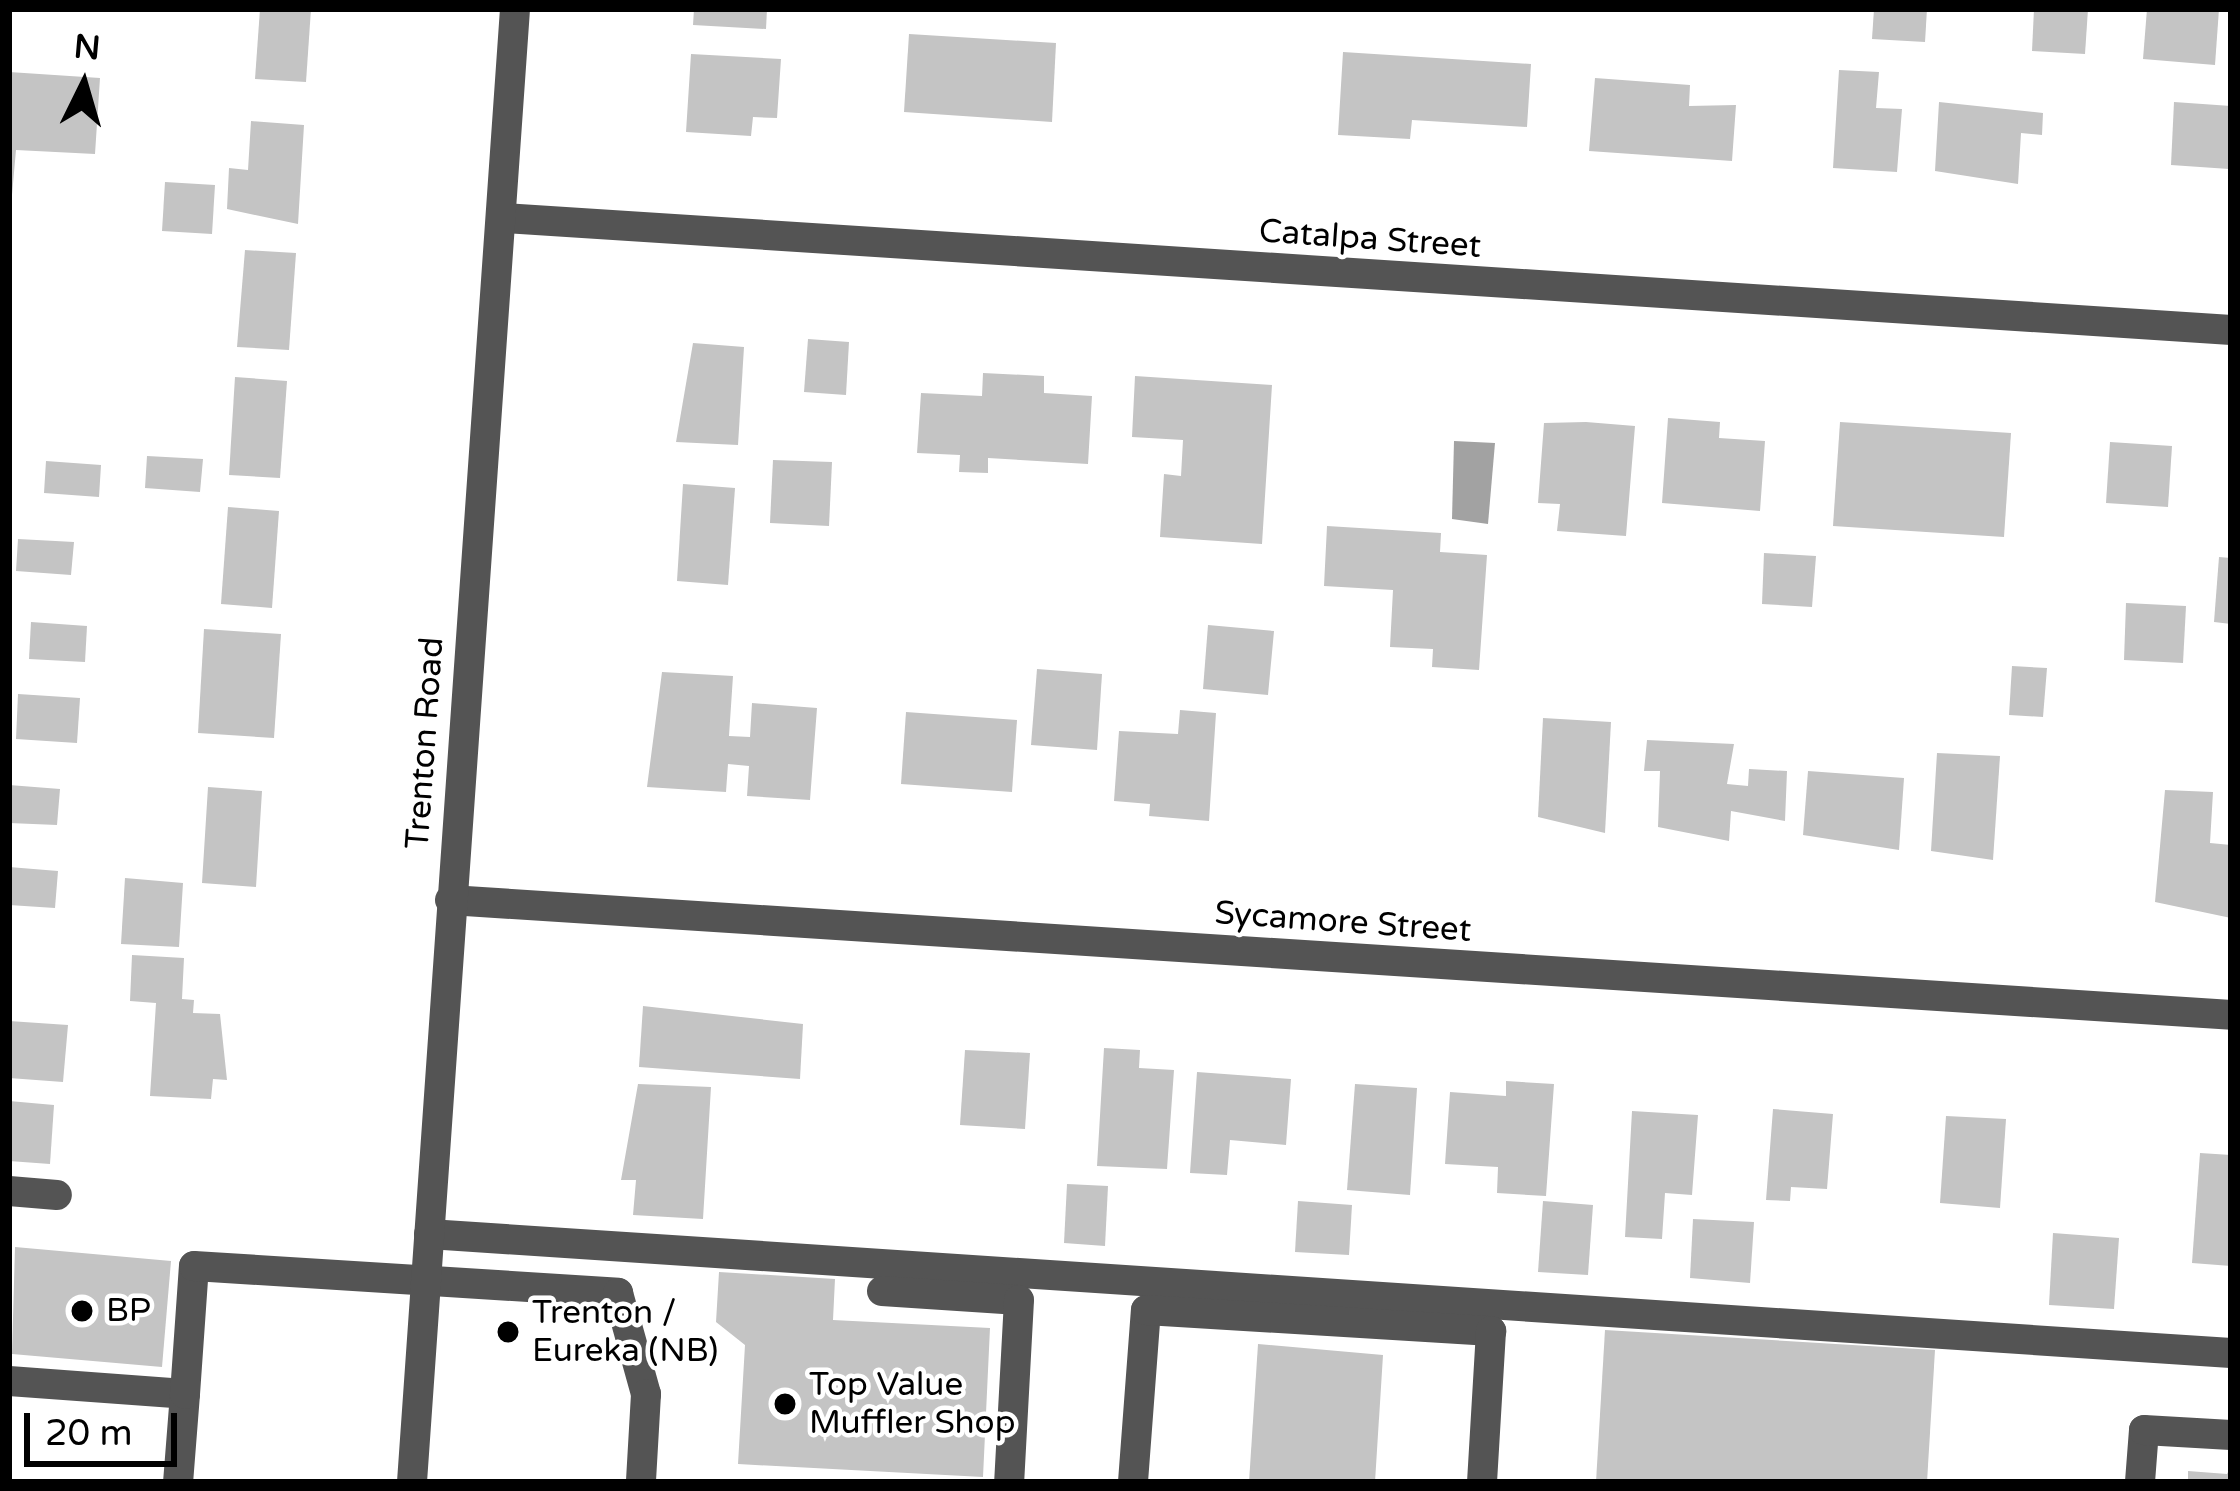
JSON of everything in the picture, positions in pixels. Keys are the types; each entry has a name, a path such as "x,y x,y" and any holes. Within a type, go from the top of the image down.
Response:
{"street":[{"name":"Trenton Road","path":"412,1482 450,900 505,218 515,9"},
{"name":"Catalpa Street","path":"505,218 2231,330"},
{"name":"Sycamore Street","path":"450,900 2231,1016"},
{"path":"9,1192 57,1195"},
{"path":"428,1234 2231,1353"},
{"path":"178,1482 194,1266 618,1293 646,1394 641,1482"},
{"path":"882,1291 1019,1300 1009,1482"},
{"path":"1133,1482 1146,1310 1491,1331 1482,1482"},
{"path":"9,1382 184,1394"},
{"path":"2140,1482 2144,1430 2231,1435"}],"shaded area":[{"path":"1454,441 1495,443 1488,524 1452,519"}],"building":[{"path":"260,9 311,9 306,82 255,79"},
{"path":"694,9 767,9 766,29 693,25"},
{"path":"1874,9 1927,9 1925,42 1872,39"},
{"path":"2034,9 2088,9 2085,54 2032,51"},
{"path":"2147,9 2219,9 2215,65 2143,59"},
{"path":"909,34 1056,43 1052,122 904,112"},
{"path":"1343,52 1531,64 1527,127 1412,120 1410,139 1338,135"},
{"path":"691,54 781,59 777,118 753,117 751,136 686,132"},
{"path":"1839,70 1879,72 1876,108 1902,109 1897,172 1833,168"},
{"path":"9,72 100,78 95,154 16,150 12,195"},
{"path":"1595,78 1690,85 1689,106 1736,105 1732,161 1589,151"},
{"path":"1939,102 2043,113 2042,135 2021,133 2018,184 1935,171"},
{"path":"2174,102 2231,106 2229,169 2171,165"},
{"path":"251,121 304,125 298,224 227,209 229,168 248,170"},
{"path":"165,182 215,185 212,234 162,231"},
{"path":"245,250 296,253 289,350 237,347"},
{"path":"808,339 849,342 846,395 804,392"},
{"path":"693,343 744,347 738,445 676,442"},
{"path":"983,373 1044,376 1044,393 1092,396 1088,464 988,458 988,473 959,472 960,455 917,453 921,393 982,396"},
{"path":"1135,376 1272,385 1262,544 1160,537 1164,474 1181,476 1183,440 1132,437"},
{"path":"235,377 287,381 280,478 229,475"},
{"path":"1668,418 1720,422 1719,438 1765,441 1760,511 1662,503"},
{"path":"1840,422 2011,433 2004,537 1833,526"},
{"path":"1544,423 1635,426 1626,536 1557,531 1560,504 1538,503"},
{"path":"2110,442 2172,446 2168,507 2106,503"},
{"path":"147,456 203,459 200,492 145,488"},
{"path":"773,460 832,462 829,526 770,523"},
{"path":"46,461 101,465 99,497 44,493"},
{"path":"683,484 735,488 728,585 677,581"},
{"path":"228,507 279,511 272,608 221,604"},
{"path":"1327,526 1441,533 1440,552 1487,555 1479,670 1432,667 1433,649 1390,647 1393,590 1324,586"},
{"path":"18,539 74,542 71,575 16,571"},
{"path":"1764,553 1816,556 1812,607 1762,604"},
{"path":"2219,557 2231,558 2231,624 2214,622"},
{"path":"2126,603 2186,606 2183,663 2124,660"},
{"path":"31,622 87,626 85,662 29,659"},
{"path":"1208,625 1274,631 1268,695 1203,689"},
{"path":"204,629 281,634 274,738 198,733"},
{"path":"2012,666 2047,668 2043,717 2009,715"},
{"path":"1037,669 1102,674 1097,750 1031,745"},
{"path":"662,672 733,676 729,736 750,737 752,703 817,708 810,800 747,796 749,766 728,764 726,792 647,787"},
{"path":"18,694 80,698 77,743 16,739"},
{"path":"1180,710 1216,713 1209,821 1149,816 1150,804 1114,801 1119,731 1178,734"},
{"path":"906,712 1017,720 1012,792 901,784"},
{"path":"1543,718 1611,722 1605,833 1538,817"},
{"path":"1647,740 1734,744 1727,784 1748,786 1749,769 1787,771 1785,821 1731,811 1729,841 1658,827 1660,771 1644,771"},
{"path":"1937,753 2000,756 1993,860 1931,851"},
{"path":"1808,771 1904,778 1899,850 1803,835"},
{"path":"9,785 60,789 57,825 9,823"},
{"path":"208,787 262,791 256,887 202,883"},
{"path":"2165,790 2213,792 2210,843 2231,845 2231,918 2155,902"},
{"path":"9,867 58,871 55,908 9,905"},
{"path":"125,878 183,883 179,947 121,944"},
{"path":"132,955 184,958 182,999 194,1000 193,1013 220,1014 227,1080 213,1079 211,1099 150,1096 156,1003 130,1001"},
{"path":"643,1006 803,1024 800,1079 639,1067"},
{"path":"9,1021 68,1025 63,1082 9,1078"},
{"path":"1104,1048 1140,1050 1139,1068 1174,1070 1167,1169 1097,1166"},
{"path":"965,1050 1030,1053 1025,1129 960,1125"},
{"path":"1197,1072 1291,1079 1286,1145 1230,1140 1227,1175 1190,1173"},
{"path":"1506,1081 1554,1084 1546,1196 1497,1193 1498,1167 1445,1164 1450,1092 1506,1096"},
{"path":"638,1084 711,1087 703,1219 633,1215 636,1180 621,1180"},
{"path":"1355,1084 1417,1088 1410,1195 1347,1190"},
{"path":"9,1101 54,1105 50,1164 9,1161"},
{"path":"1773,1109 1833,1114 1827,1189 1791,1187 1790,1201 1766,1200"},
{"path":"1632,1111 1698,1115 1692,1195 1665,1193 1662,1239 1625,1237"},
{"path":"1946,1116 2006,1119 2000,1208 1940,1203"},
{"path":"2200,1153 2231,1155 2231,1266 2192,1263"},
{"path":"1067,1184 1108,1186 1105,1246 1064,1243"},
{"path":"1298,1201 1352,1205 1349,1255 1295,1252"},
{"path":"1543,1201 1593,1205 1588,1275 1538,1272"},
{"path":"1693,1219 1754,1222 1750,1283 1690,1278"},
{"path":"2053,1233 2119,1238 2114,1309 2049,1305"},
{"path":"15,1247 171,1261 162,1367 12,1354"},
{"path":"719,1272 835,1279 833,1320 990,1328 983,1477 738,1464 745,1345 716,1322"},
{"path":"1605,1330 1935,1350 1927,1482 1596,1482"},
{"path":"1258,1344 1383,1355 1375,1482 1249,1482"},
{"path":"2231,1466 2231,1482 2188,1482 2188,1471 2227,1474"}],"place":[{"name":"BP","path":"82,1311"},
{"name":"Trenton / Eureka (NB)","path":"508,1332"},
{"name":"Top Value Muffler Shop","path":"785,1404"}]}
